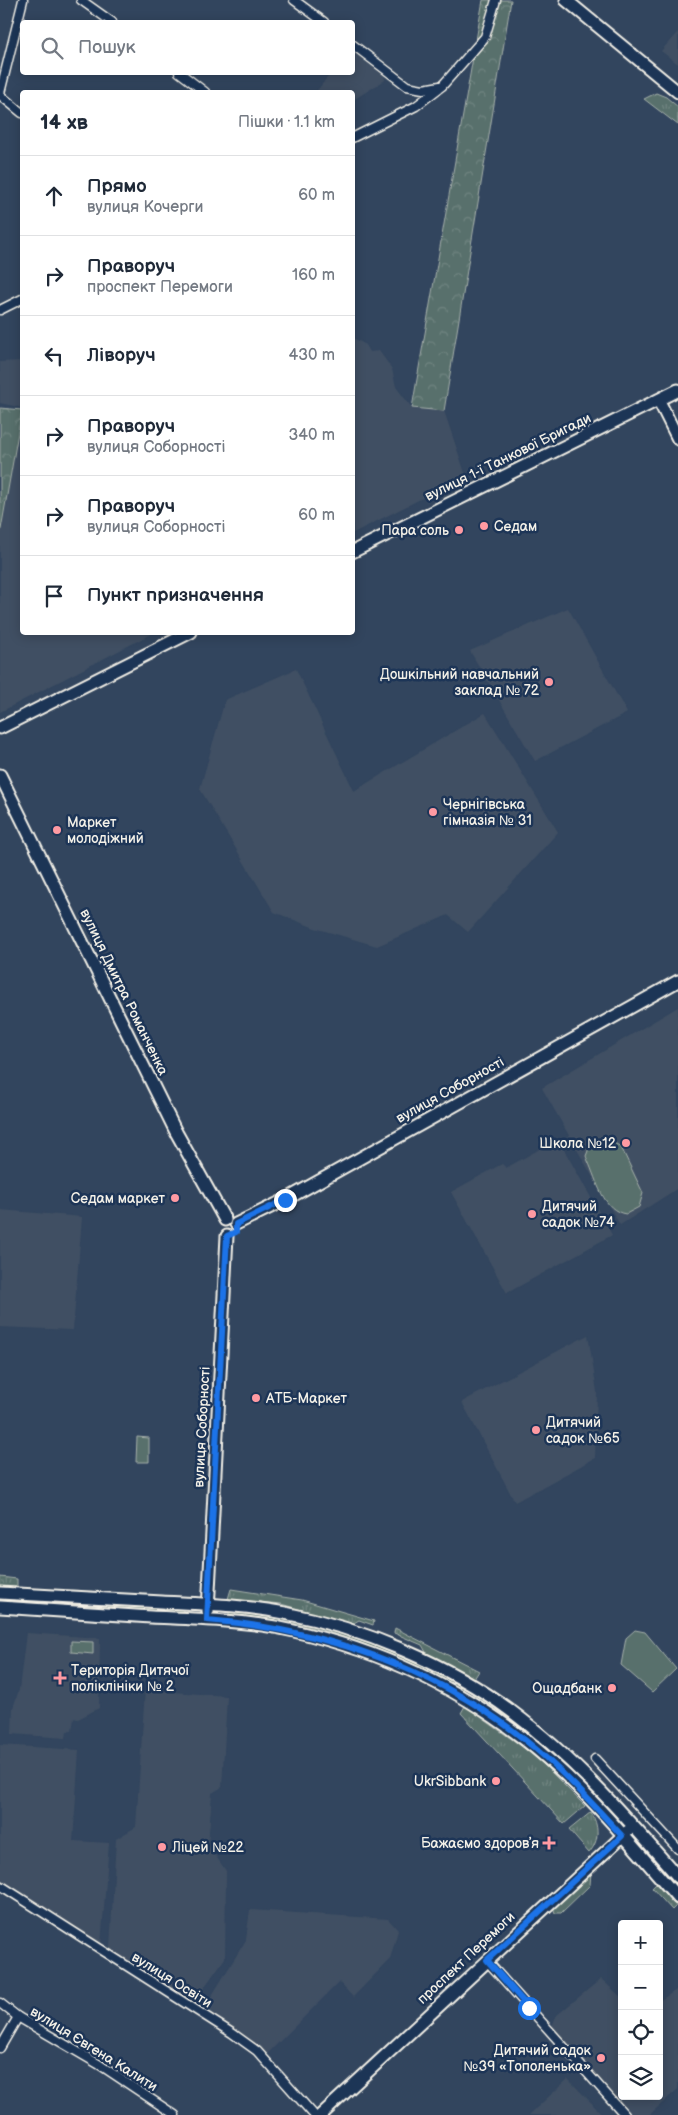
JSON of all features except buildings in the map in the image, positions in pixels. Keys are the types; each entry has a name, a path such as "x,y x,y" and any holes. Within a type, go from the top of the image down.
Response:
{"main road":[{"path":"566,0 678,92"},
{"name":"вулиця 1-ї Танкової Бригади","path":"355,550 678,390"},
{"path":"659,401 678,439"},
{"path":"0,728 185,635"},
{"name":"вулиця Дмитра Романченка","path":"0,775 176,1132 225,1220"},
{"name":"вулиця Соборності","path":"227,1236 236,1232 236,1224 285,1200 678,981"},
{"path":"225,1220 230,1220 236,1224"},
{"name":"вулиця Соборності","path":"207,1620 227,1236 220,1229 225,1220"},
{"path":"0,1593 208,1605 285,1613 317,1621 382,1642 440,1668 481,1691 537,1732 578,1768 678,1877"},
{"path":"0,1607 207,1620 273,1627 318,1637 375,1656 438,1684 490,1714 525,1740 564,1774 678,1898"},
{"name":"проспект Перемоги","path":"321,2115 633,1826"}],"street":[{"path":"20,111 0,94 23,0"},
{"path":"81,0 109,20"},
{"path":"294,0 321,20"},
{"path":"355,136 416,106 442,86 485,37 496,0"},
{"path":"355,46 407,86 423,89 442,86"},
{"path":"182,75 202,90"},
{"path":"0,310 20,299"},
{"path":"595,1759 646,1809 678,1849"},
{"name":"вулиця Освіти","path":"0,1885 232,2033 261,2056 314,2115"},
{"path":"487,1960 625,2115"},
{"name":"вулиця Євгена Калити","path":"0,2003 18,2016 92,2060 175,2115"},
{"path":"0,2048 18,2016"}],"shaded area":[{"path":"678,32 678,64 661,51"},
{"path":"355,54 384,76 385,80 355,99 355,90 318,90 329,75 355,75"},
{"path":"355,339 366,345 370,352 379,351 392,369 396,387 412,408 444,411 466,476 355,532"},
{"path":"20,361 20,408 0,403 0,362"},
{"path":"20,422 20,635 149,635 0,712 0,537"},
{"name":"Дошкільний навчальний заклад № 72","path":"568,608 627,713 535,761 470,651"},
{"name":"Чернігівська гімназія № 31","path":"296,669 354,791 485,713 558,832 468,932 448,915 377,946 315,928 274,912 200,789 225,700"},
{"name":"Школа №12","path":"678,1007 678,1188 620,1225 542,1088"},
{"name":"Дитячий садок №74","path":"558,1139 612,1235 507,1293 451,1192 502,1164 506,1168"},
{"path":"0,1210 82,1217 73,1330 0,1327"},
{"name":"Дитячий садок №65","path":"588,1335 597,1392 595,1458 515,1502 462,1402"},
{"name":"Територія Дитячої поліклініки № 2","path":"26,1633 100,1638 99,1708 78,1719 74,1718 72,1731 67,1731 66,1738 12,1734 13,1708 19,1690"},
{"name":"Ліцей №22","path":"145,1690 227,1696 222,1787 212,1793 208,1845 226,1871 225,1958 193,2003 110,1949 116,1839 136,1827"},
{"path":"0,1745 79,1750 73,1841 109,1843 101,1944 0,1881"},
{"path":"250,1910 388,1919 398,1930 390,1959 353,1997 339,1982 267,2054 205,2007 246,1940"},
{"name":"Дитячий садок №39 «Тополенька»","path":"601,1979 618,1994 618,2100 552,2027 556,2016"},
{"name":"Дитячий садок №39 «Тополенька»","path":"678,1989 678,2089 649,2115 632,2115 618,2100 663,2100 663,1998"},
{"path":"568,2079 603,2115 529,2115"}],"green space":[{"path":"483,0 511,0 444,411 412,408"},
{"path":"656,93 666,97 678,107 678,125 644,99"},
{"path":"0,408 20,410 20,421 0,535"},
{"path":"606,1138 621,1147 643,1193 639,1207 626,1214 618,1212 606,1201 586,1156 591,1143"},
{"path":"137,1437 149,1438 149,1462 136,1462"},
{"path":"0,1577 17,1579 17,1588 0,1586"},
{"path":"231,1589 302,1600 374,1621 373,1625 359,1620 352,1624 281,1604 228,1599"},
{"path":"24,1600 183,1609 183,1612 23,1603"},
{"path":"229,1612 279,1617 326,1627 398,1654 465,1687 463,1691 398,1658 329,1632 282,1621 229,1615"},
{"path":"395,1628 479,1671 474,1679 427,1654 422,1645 394,1633"},
{"path":"635,1630 645,1632 676,1669 652,1692 621,1665 626,1638"},
{"path":"71,1641 93,1642 93,1654 71,1652"},
{"path":"474,1692 524,1726 598,1795 595,1797 522,1729 472,1696"},
{"path":"465,1706 534,1755 585,1806 564,1824 461,1713"},
{"path":"591,1812 596,1822 597,1838 589,1853 569,1830"},
{"path":"632,1833 678,1886 678,1890 630,1835"},
{"path":"591,1872 590,1885 561,1913 555,1913 553,1907"},
{"path":"656,1884 676,1906 672,1910 652,1888"}],"place":[{"name":"Седам","path":"484,526"},
{"name":"Пара соль","path":"459,530"},
{"name":"Дошкільний навчальний заклад № 72","path":"549,682"},
{"name":"Чернігівська гімназія № 31","path":"433,812"},
{"name":"Маркет молодіжний","path":"57,830"},
{"name":"Школа №12","path":"626,1143"},
{"name":"Седам маркет","path":"175,1198"},
{"name":"Дитячий садок №74","path":"532,1214"},
{"name":"АТБ-Маркет","path":"256,1398"},
{"name":"Дитячий садок №65","path":"536,1430"},
{"name":"Територія Дитячої поліклініки № 2","path":"60,1678"},
{"name":"Ощадбанк","path":"612,1688"},
{"name":"UkrSibbank","path":"496,1781"},
{"name":"Бажаємо здоровʼя","path":"549,1843"},
{"name":"Ліцей №22","path":"162,1847"},
{"name":"Дитячий садок №39 «Тополенька»","path":"601,2058"}],"route":[{"path":"285,1200 236,1224 236,1232 232,1236 227,1236 207,1620 273,1627 318,1637 401,1666 438,1684 490,1714 546,1757 622,1836 487,1960 529,2008"}]}
